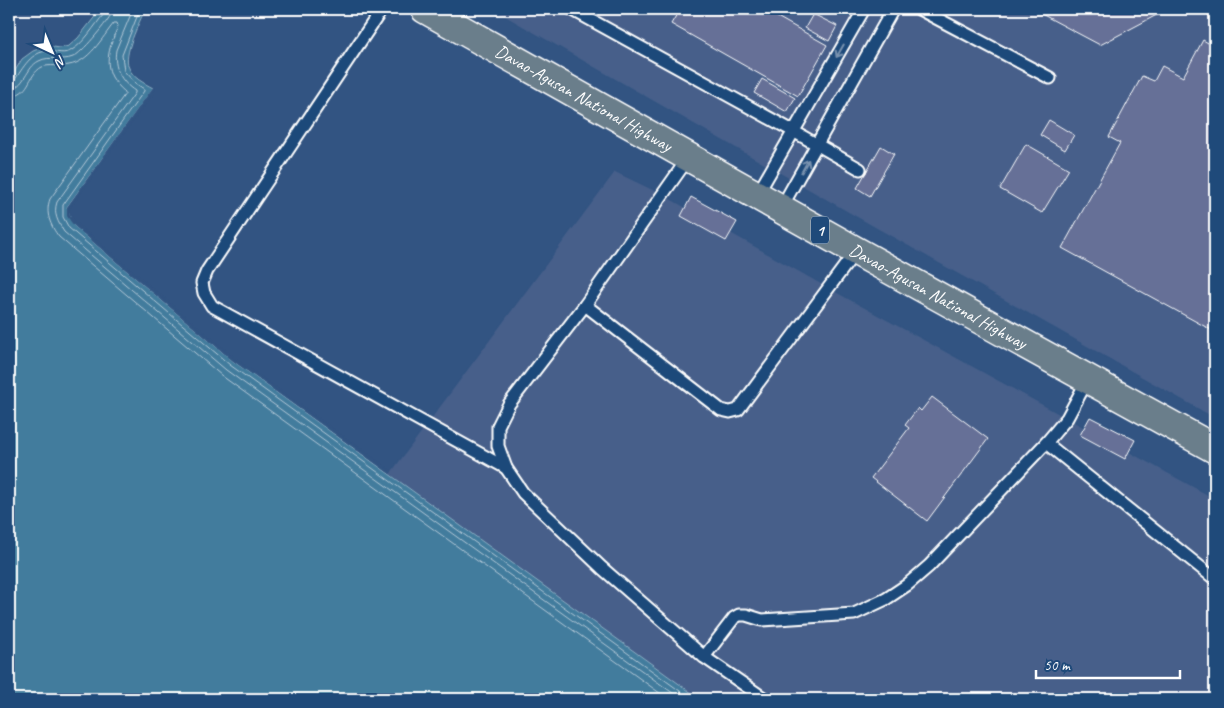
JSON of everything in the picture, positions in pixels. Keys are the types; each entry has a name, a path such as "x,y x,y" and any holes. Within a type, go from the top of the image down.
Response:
{"highway":[{"name":"Davao-Agusan National Highway","path":"434,11 856,251 1215,449"}],"lane":[{"path":"382,9 207,271 202,283 204,293 212,306 506,468"},
{"path":"571,9 860,169"},
{"path":"757,195 864,9"},
{"path":"781,208 893,9"},
{"path":"919,9 1050,78"},
{"path":"689,157 585,305 508,404 498,426 498,446 506,468 530,500 602,568 704,657 765,699"},
{"path":"585,305 721,410 730,412 738,410 856,251"},
{"path":"704,657 734,618 739,615 762,620 854,614 886,599 907,585 929,566 1068,418 1088,379"},
{"path":"1046,443 1215,579"}],"shaded area":[{"path":"493,9 1215,9 1215,418 859,218"},
{"path":"615,172 663,195 828,288 1215,499 1215,699 700,699 390,474"}],"water":[{"path":"101,9 145,9 130,47 127,62 133,75 153,88 67,207 73,225 233,361 700,699 9,699 9,81 22,59 33,51 47,46 60,48 69,46 78,38"}],"pier":[{"path":"154,86 155,90 69,208 70,215 75,223 235,359 392,472 390,474 233,361 73,225 67,216 67,207"}],"building":[{"path":"680,9 763,9 827,45 798,96 671,24"},
{"path":"1032,9 1168,9 1100,45"},
{"path":"813,14 837,26 829,41 805,28"},
{"path":"1203,40 1215,47 1215,332 1062,248 1120,143 1109,137 1142,76 1154,81 1162,66 1183,77"},
{"path":"762,79 795,98 787,112 754,93"},
{"path":"1049,120 1074,135 1065,150 1040,135"},
{"path":"1026,144 1069,169 1042,213 1000,189"},
{"path":"881,146 894,154 870,196 857,188"},
{"path":"691,197 737,222 726,241 681,216"},
{"path":"932,397 988,439 927,521 871,478 909,428 905,425 918,408 921,411"},
{"path":"1090,417 1135,440 1125,459 1080,435"}]}
